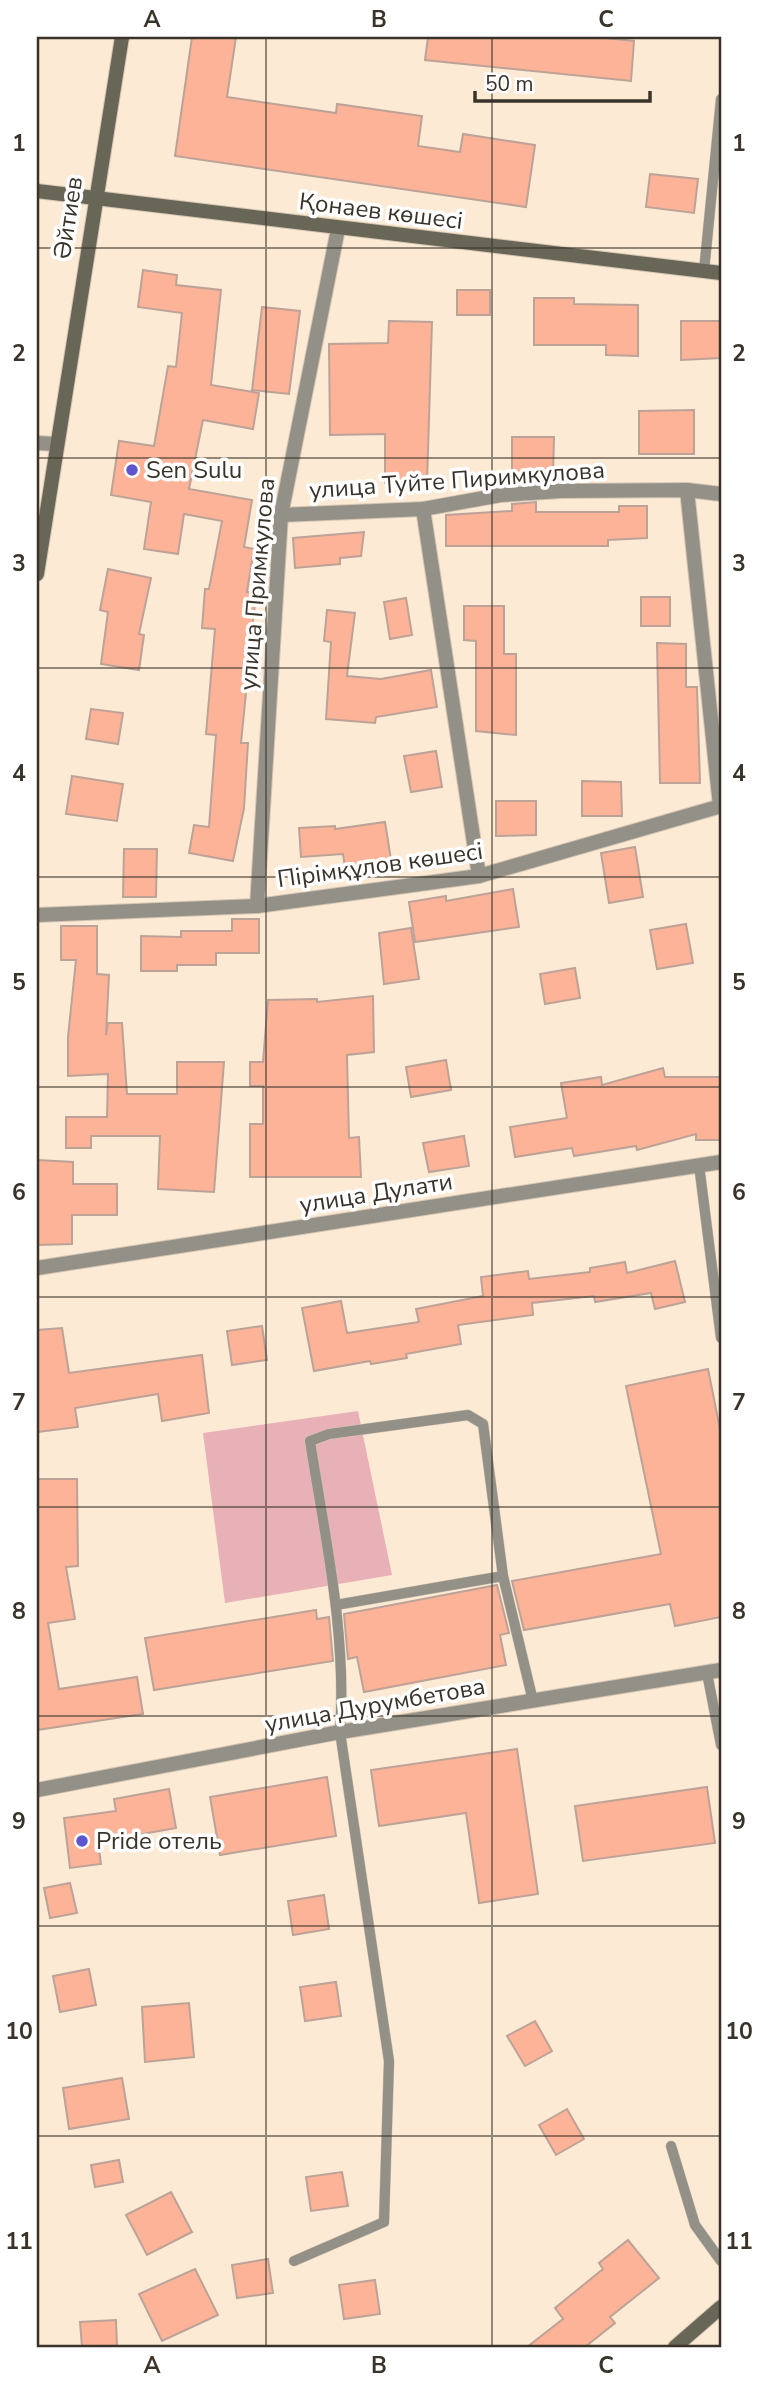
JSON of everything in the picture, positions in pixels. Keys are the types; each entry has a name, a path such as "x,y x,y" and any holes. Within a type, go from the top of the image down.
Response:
{"main road":[{"name":"Әйтиев","path":"37,573 121,37"},
{"name":"Қонаев көшесі","path":"37,191 721,273"},
{"path":"675,2347 721,2307"}],"street":[{"name":"улица Примкулова","path":"257,906 281,515 338,229"},
{"path":"37,443 56,444"},
{"path":"687,491 720,806"},
{"name":"улица Туйте Пиримкулова","path":"281,515 423,509 501,495 687,491 721,494"},
{"path":"423,509 479,876"},
{"name":"Пірімқұлов көшесі","path":"37,915 257,906 479,876 720,806"},
{"name":"улица Дулати","path":"37,1268 721,1162"},
{"name":"улица Дурумбетова","path":"37,1790 340,1732 714,1672"}],"lane":[{"path":"704,271 721,104"},
{"path":"699,1166 721,1338"},
{"path":"294,2261 384,2222 389,2061 340,1732 342,1694 336,1605 310,1441 329,1434 468,1415 484,1424 503,1576 533,1701"},
{"path":"336,1605 503,1576"},
{"path":"714,1672 721,1745"},
{"path":"671,2146 695,2225 721,2261"}],"shaded area":[{"path":"358,1411 392,1575 225,1603 203,1433"}],"building":[{"path":"192,37 236,37 227,97 336,113 337,104 422,116 418,146 460,152 463,134 535,145 526,207 175,156"},
{"path":"428,37 595,37 634,41 631,81 425,60"},
{"path":"650,174 698,179 694,213 646,207"},
{"path":"143,270 177,275 176,285 221,290 211,385 259,393 253,429 203,420 189,489 252,500 244,547 254,549 247,592 256,592 241,743 248,743 244,808 233,861 189,853 194,825 209,827 216,735 206,734 215,629 202,628 205,589 209,589 222,521 184,514 178,554 144,549 151,502 111,495 119,441 154,446 168,366 176,367 182,313 138,307"},
{"path":"457,290 490,290 490,315 457,315"},
{"path":"534,298 574,298 574,304 638,305 638,356 606,355 606,345 534,345"},
{"path":"262,307 300,311 289,394 252,390"},
{"path":"389,321 432,322 427,483 385,483 385,434 330,435 329,344 388,343"},
{"path":"681,321 721,321 721,358 681,360"},
{"path":"694,410 694,454 639,454 639,411"},
{"path":"512,437 554,437 553,476 536,476 536,483 512,485"},
{"path":"536,502 536,512 619,512 619,506 647,506 647,538 608,540 608,546 446,546 446,515 512,511 512,504"},
{"path":"364,532 361,556 340,558 340,564 295,568 293,538"},
{"path":"108,569 151,578 139,634 144,635 139,670 101,664 108,612 100,610"},
{"path":"641,597 670,597 670,626 641,626"},
{"path":"406,598 412,635 390,639 384,602"},
{"path":"464,606 504,606 504,654 516,654 516,735 476,731 476,641 464,640"},
{"path":"327,610 355,613 347,676 381,679 431,670 437,707 376,717 375,723 326,719 331,642 324,641"},
{"path":"657,643 686,644 686,687 697,687 700,783 660,783"},
{"path":"91,709 123,713 118,744 86,739"},
{"path":"436,751 442,787 411,792 404,756"},
{"path":"72,776 123,784 117,821 66,814"},
{"path":"582,781 621,782 622,816 582,816"},
{"path":"496,801 536,801 536,835 496,836"},
{"path":"385,822 392,866 346,874 343,854 301,857 299,828 335,826 335,829"},
{"path":"635,847 643,897 609,903 601,853"},
{"path":"124,849 157,849 156,897 123,897"},
{"path":"513,889 519,927 415,942 409,902 446,896 446,901"},
{"path":"232,919 259,919 259,953 216,953 216,965 177,965 177,971 141,971 141,936 181,937 181,931 232,931"},
{"path":"686,924 693,963 657,969 650,930"},
{"path":"61,926 97,926 97,974 109,975 106,1035 108,1023 122,1023 127,1094 177,1094 177,1062 224,1062 214,1192 158,1189 160,1136 91,1136 91,1148 66,1148 66,1117 107,1117 108,1074 68,1076 68,1037 76,960 61,960"},
{"path":"411,928 419,979 384,984 379,933"},
{"path":"575,968 580,998 545,1004 540,974"},
{"path":"373,996 374,1052 347,1055 349,1138 359,1137 361,1177 250,1177 250,1124 263,1124 263,1086 250,1086 250,1062 263,1062 268,1000 317,999 317,1002"},
{"path":"446,1060 451,1090 411,1097 406,1067"},
{"path":"663,1068 665,1077 721,1077 721,1140 696,1140 696,1134 637,1150 636,1146 574,1156 572,1148 515,1157 510,1127 567,1118 561,1083 601,1077 602,1085"},
{"path":"464,1136 469,1166 429,1172 423,1143"},
{"path":"37,1160 73,1162 73,1184 117,1184 117,1215 72,1215 72,1244 37,1245"},
{"path":"675,1261 685,1302 655,1309 651,1293 595,1302 594,1296 532,1303 533,1315 458,1325 461,1344 406,1354 407,1358 371,1364 370,1361 314,1371 302,1308 341,1301 347,1333 419,1322 416,1309 483,1296 481,1277 528,1271 529,1279 590,1272 590,1268 625,1262 627,1273"},
{"path":"262,1326 267,1360 232,1365 227,1331"},
{"path":"62,1328 69,1373 202,1355 209,1413 162,1421 158,1394 75,1408 78,1427 37,1432 37,1330"},
{"path":"708,1369 721,1434 721,1617 675,1626 670,1604 524,1630 512,1581 661,1554 626,1386"},
{"path":"37,1479 77,1479 78,1566 66,1567 75,1619 48,1623 59,1689 137,1677 143,1714 37,1730"},
{"path":"497,1585 509,1633 500,1635 506,1665 364,1692 357,1657 348,1659 344,1614"},
{"path":"316,1610 317,1619 329,1617 333,1661 154,1690 145,1638"},
{"path":"517,1749 538,1894 479,1903 466,1813 379,1826 371,1770"},
{"path":"327,1777 336,1836 220,1855 210,1797"},
{"path":"707,1787 715,1843 583,1861 575,1806"},
{"path":"169,1789 176,1828 98,1842 101,1864 70,1868 64,1818 116,1811 114,1799"},
{"path":"70,1883 77,1913 50,1918 44,1888"},
{"path":"324,1895 329,1929 293,1935 288,1901"},
{"path":"89,1969 96,2005 60,2012 53,1976"},
{"path":"336,1982 341,2016 305,2021 300,1987"},
{"path":"189,2003 194,2057 145,2062 142,2007"},
{"path":"535,2021 552,2051 525,2066 507,2036"},
{"path":"122,2078 129,2119 69,2129 63,2088"},
{"path":"567,2109 584,2139 556,2155 539,2125"},
{"path":"119,2160 123,2182 95,2187 91,2165"},
{"path":"342,2172 348,2206 311,2211 306,2177"},
{"path":"171,2192 192,2232 147,2255 126,2215"},
{"path":"628,2240 659,2278 610,2317 615,2323 585,2347 527,2347 563,2319 555,2308 603,2269 599,2263"},
{"path":"268,2259 273,2293 237,2298 232,2265"},
{"path":"195,2269 218,2315 162,2341 139,2294"},
{"path":"375,2280 380,2314 344,2319 339,2285"},
{"path":"116,2320 117,2347 82,2347 80,2322"}],"place":[{"name":"Sen Sulu","path":"132,470"},
{"name":"Pride отель","path":"82,1841"}]}
